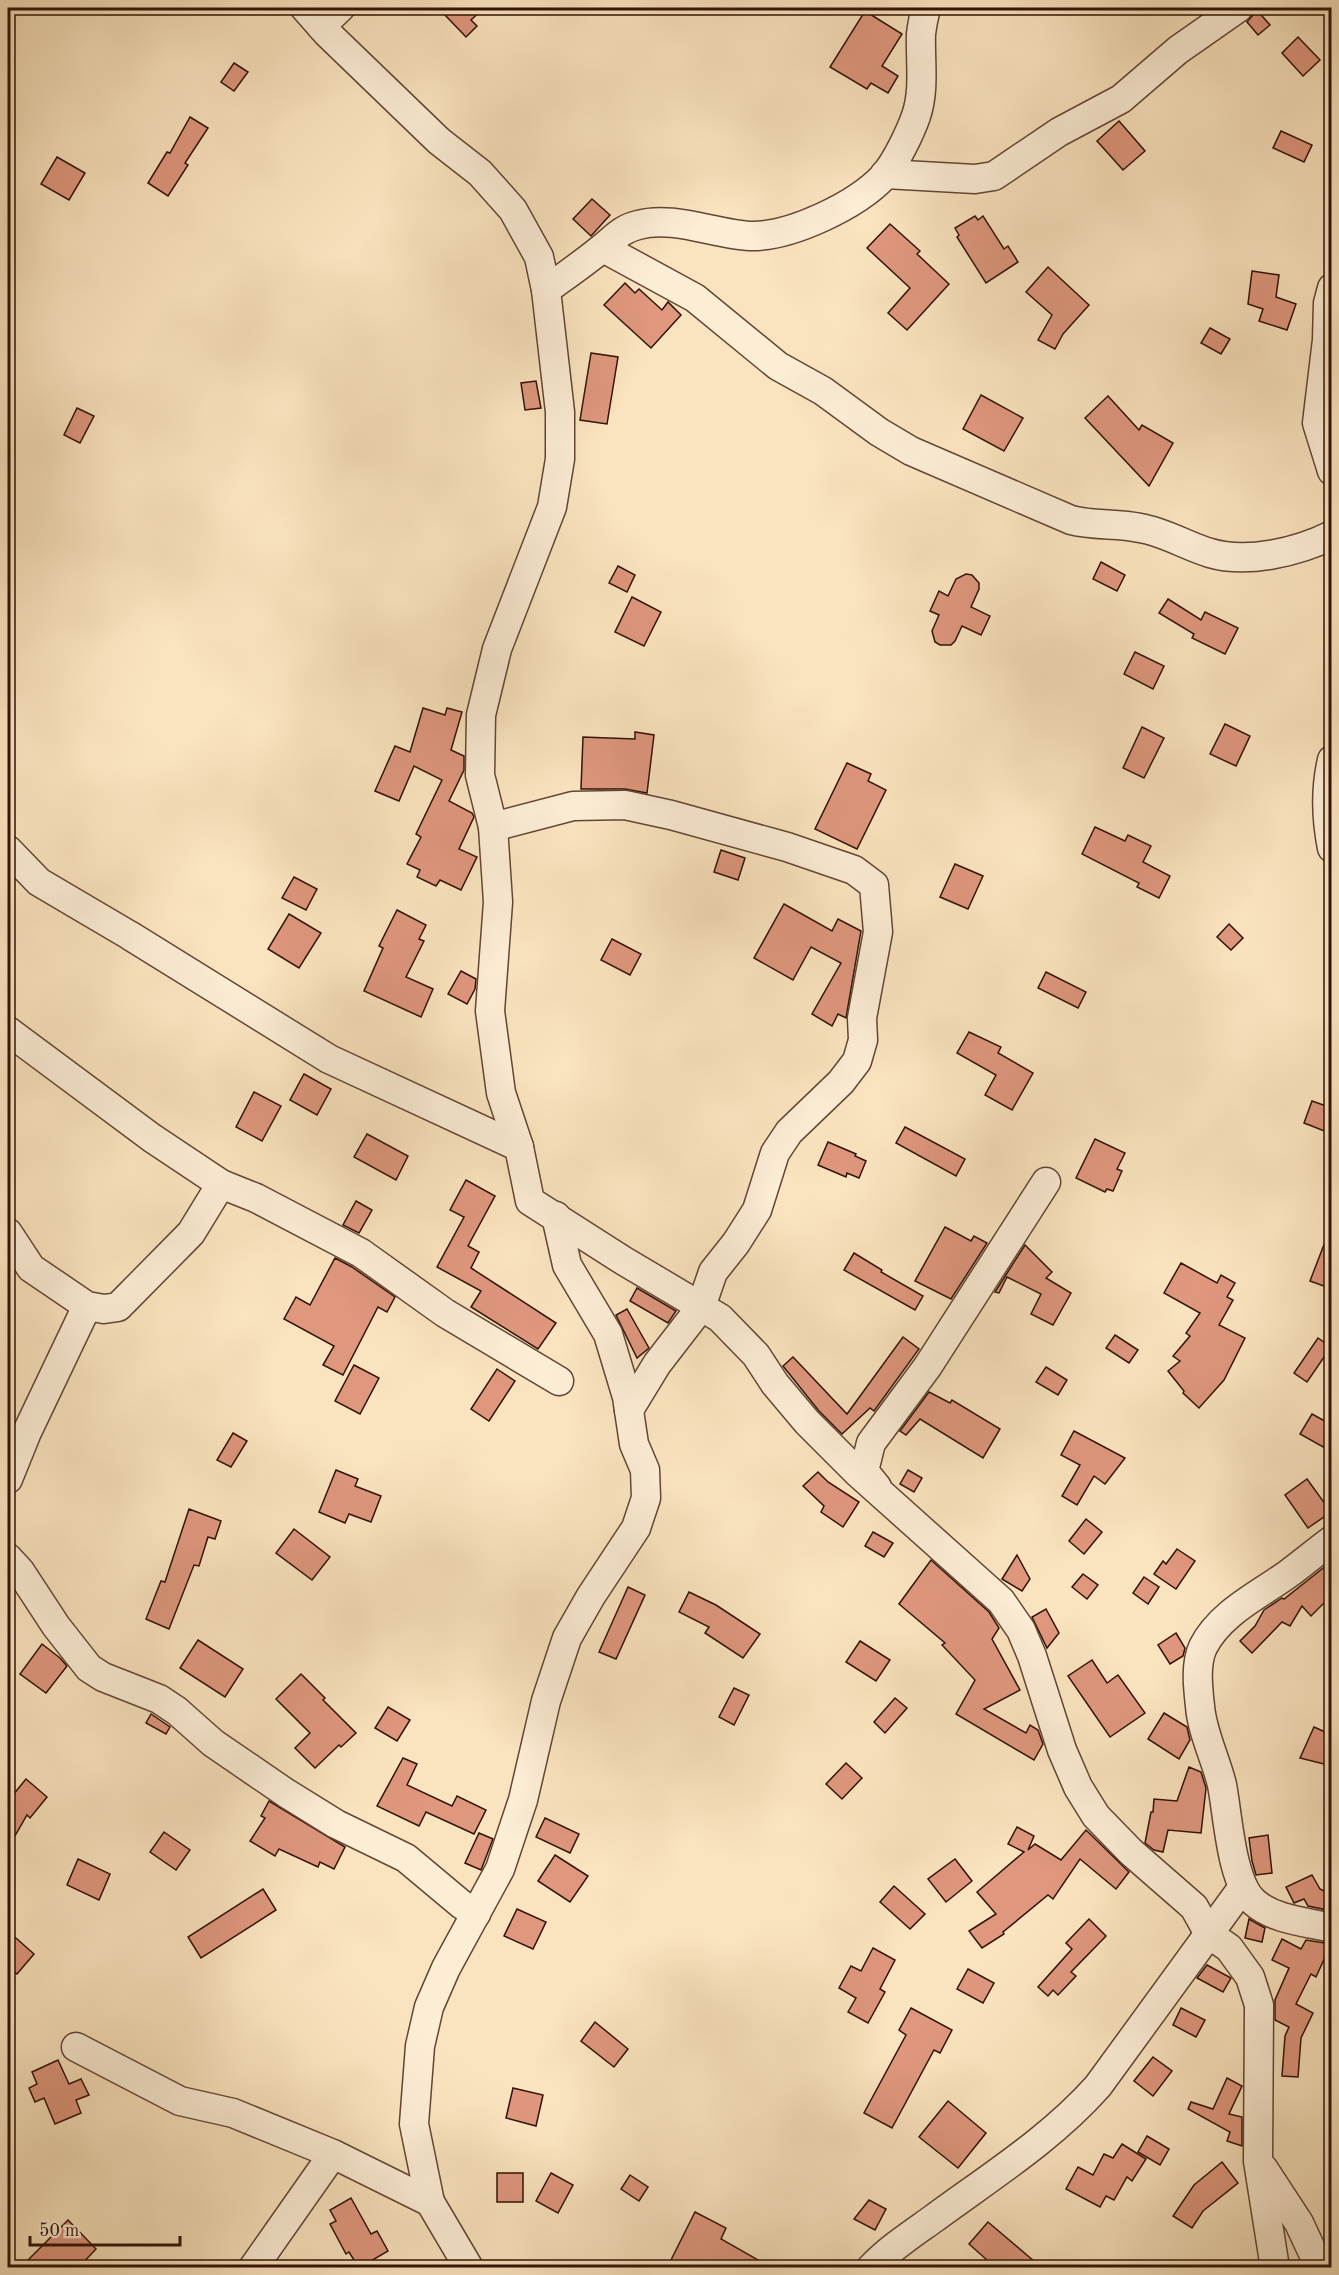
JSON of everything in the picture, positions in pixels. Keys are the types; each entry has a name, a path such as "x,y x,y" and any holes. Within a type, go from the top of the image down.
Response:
{"street":[{"path":"546,290 603,248 620,232 656,220 751,236 789,231 829,213 866,192 885,174 902,147 916,115 921,89 921,33 926,8"},
{"path":"885,174 975,179 994,176 1059,132 1121,99 1178,50 1238,8"},
{"path":"322,14 438,141 480,173 513,210 539,257 546,290 560,412 560,459 552,507 498,649 481,715 480,774 493,827 498,902 490,1011 501,1093 519,1147 530,1201 624,1261 720,1318 756,1354 775,1384 807,1422 858,1473 1001,1601 1025,1639 1062,1750 1078,1787 1096,1816 1117,1838 1194,1907 1209,1934 1229,1947 1250,1977 1259,2005 1258,2161 1275,2268"},
{"path":"603,248 695,298 778,366 823,391 879,432 911,451 1071,520 1091,525 1140,527 1212,554 1238,556 1283,553 1332,535"},
{"path":"1332,288 1328,303 1327,340 1317,423 1332,471"},
{"path":"1332,760 1326,784 1328,828 1332,848"},
{"path":"493,827 573,806 625,805 671,815 787,847 854,870 874,885 878,932 862,1018 863,1040 857,1061 841,1082 789,1132 775,1153 757,1210 736,1243 713,1272 701,1307 657,1364 629,1410"},
{"path":"8,850 39,882 329,1059 519,1147"},
{"path":"8,1031 152,1138 221,1184 247,1193 361,1254 444,1313 559,1381"},
{"path":"880,1491 864,1471 871,1443 928,1366 1046,1182"},
{"path":"8,1233 19,1270 87,1306 104,1310 118,1306 191,1233 221,1184"},
{"path":"469,2268 430,2202 414,2124 420,2046 429,2007 446,1968 500,1869 523,1800 546,1701 567,1638 591,1596 636,1528 646,1498 645,1470 634,1444 629,1410 608,1334 567,1265 556,1216"},
{"path":"8,1479 27,1432 87,1306"},
{"path":"1332,1540 1288,1574 1239,1607 1214,1629 1202,1650 1198,1669 1200,1708 1222,1784 1230,1841 1243,1887 1253,1902 1270,1913 1332,1928"},
{"path":"8,1558 20,1571 56,1626 89,1668 103,1677 159,1699 177,1711 213,1743 286,1793 336,1824 406,1858 461,1904 477,1914"},
{"path":"871,2268 923,2226 1057,2128 1078,2109 1098,2086 1243,1887"},
{"path":"76,2047 180,2101 233,2113 333,2154 430,2202"},
{"path":"253,2268 333,2154"},
{"path":"1258,2161 1299,2223 1315,2253 1320,2268"}],"building":[{"path":"453,8 484,8 471,20 477,26 466,37 445,15"},
{"path":"1255,8 1270,25 1258,35 1247,22"},
{"path":"865,11 902,34 882,66 898,76 888,93 871,83 867,89 830,67"},
{"path":"1298,37 1320,60 1303,76 1282,53"},
{"path":"234,63 248,72 234,91 221,82"},
{"path":"190,117 208,128 185,163 188,165 168,196 148,183 167,152 170,153"},
{"path":"1119,121 1145,151 1123,170 1097,141"},
{"path":"1281,131 1312,145 1304,162 1273,148"},
{"path":"57,157 85,173 69,200 41,184"},
{"path":"592,199 610,215 591,236 573,219"},
{"path":"975,216 978,220 983,216 1004,249 1008,246 1018,262 986,283 957,237 959,235 955,228"},
{"path":"890,224 920,251 917,254 949,284 907,330 888,313 910,288 867,248"},
{"path":"1048,267 1089,305 1063,334 1055,349 1038,340 1052,315 1026,292"},
{"path":"1252,271 1279,275 1276,297 1296,304 1287,330 1259,321 1263,309 1248,304"},
{"path":"625,283 635,293 639,289 662,310 668,302 681,315 651,348 604,305"},
{"path":"1210,328 1230,339 1221,354 1201,343"},
{"path":"591,353 618,357 607,424 580,420"},
{"path":"536,381 541,408 525,410 521,383"},
{"path":"981,395 1023,418 1004,451 963,429"},
{"path":"1108,396 1139,430 1142,425 1173,443 1149,486 1085,418"},
{"path":"77,408 94,416 80,443 64,435"},
{"path":"1101,562 1125,575 1117,591 1093,579"},
{"path":"618,566 635,575 627,592 609,583"},
{"path":"966,574 972,575 979,583 979,589 971,607 990,616 981,635 962,626 951,645 940,645 935,642 932,631 939,615 930,611 939,591 948,596 956,579"},
{"path":"632,597 661,612 644,646 615,632"},
{"path":"1168,599 1201,620 1205,612 1238,628 1225,654 1192,638 1194,634 1159,613"},
{"path":"1135,652 1164,666 1153,689 1124,674"},
{"path":"423,708 445,715 447,708 462,712 451,750 464,756 464,770 449,801 472,813 474,817 459,849 477,857 461,890 440,880 436,886 417,877 420,870 407,864 421,837 416,834 442,780 414,766 399,801 375,791 395,746 410,752"},
{"path":"1225,724 1250,736 1236,766 1210,754"},
{"path":"1142,727 1164,738 1144,778 1123,768"},
{"path":"635,732 654,735 647,793 625,789 581,789 583,737 635,739"},
{"path":"847,763 871,774 868,781 886,790 857,849 815,829"},
{"path":"1095,827 1125,841 1128,835 1151,846 1143,862 1170,876 1159,898 1137,887 1139,883 1082,854"},
{"path":"721,850 745,858 738,880 714,872"},
{"path":"955,864 983,876 968,909 940,897"},
{"path":"294,877 317,889 306,910 282,898"},
{"path":"784,904 832,931 838,919 861,931 846,1018 838,1014 832,1026 812,1014 841,963 811,947 793,980 754,958"},
{"path":"397,910 426,925 419,939 424,941 406,977 433,989 421,1017 364,991 383,948 379,946"},
{"path":"289,914 321,933 299,968 268,949"},
{"path":"1229,924 1243,938 1231,950 1217,937"},
{"path":"612,939 641,954 630,975 601,960"},
{"path":"461,971 476,979 475,989 467,1004 448,994"},
{"path":"1046,972 1086,992 1078,1008 1038,988"},
{"path":"969,1032 1001,1047 998,1053 1033,1073 1012,1110 985,1095 996,1075 957,1053"},
{"path":"304,1074 331,1089 317,1115 290,1100"},
{"path":"254,1092 281,1106 262,1141 236,1127"},
{"path":"1312,1101 1332,1108 1332,1134 1304,1123"},
{"path":"905,1127 965,1159 956,1176 896,1143"},
{"path":"367,1134 408,1156 396,1180 354,1157"},
{"path":"1095,1139 1125,1153 1117,1169 1122,1171 1113,1191 1107,1189 1105,1192 1076,1178"},
{"path":"828,1142 866,1161 859,1178 847,1173 846,1177 818,1165"},
{"path":"466,1180 495,1196 468,1246 479,1252 471,1268 556,1323 538,1349 471,1307 481,1291 437,1267 464,1217 450,1210"},
{"path":"356,1201 372,1210 359,1233 343,1225"},
{"path":"945,1227 971,1241 974,1236 987,1243 951,1299 915,1281"},
{"path":"1330,1229 1332,1230 1332,1289 1310,1281"},
{"path":"1025,1245 1052,1272 1046,1278 1071,1293 1053,1325 1031,1314 1041,1294 1007,1277 999,1293 995,1292"},
{"path":"854,1253 882,1270 881,1272 923,1296 915,1310 844,1270"},
{"path":"335,1258 395,1297 387,1312 378,1307 343,1375 323,1365 334,1346 284,1319 296,1297 310,1305"},
{"path":"1181,1263 1217,1283 1221,1275 1235,1283 1227,1297 1233,1300 1219,1325 1245,1338 1224,1380 1199,1408 1183,1393 1184,1391 1168,1371 1180,1361 1173,1356 1190,1336 1186,1333 1200,1313 1164,1293"},
{"path":"637,1288 676,1311 668,1323 630,1301"},
{"path":"627,1309 649,1348 637,1358 616,1315"},
{"path":"1115,1335 1138,1350 1129,1363 1106,1348"},
{"path":"903,1337 919,1349 874,1411 870,1408 842,1434 819,1411 783,1366 793,1357 847,1414"},
{"path":"1318,1338 1331,1347 1307,1382 1294,1373"},
{"path":"354,1365 379,1378 360,1414 335,1401"},
{"path":"1046,1367 1067,1380 1058,1395 1036,1382"},
{"path":"497,1369 515,1381 489,1421 471,1409"},
{"path":"929,1392 950,1403 952,1400 1000,1429 983,1458 920,1419 906,1435 900,1431"},
{"path":"1312,1414 1332,1425 1332,1452 1300,1434"},
{"path":"1074,1431 1125,1458 1105,1484 1094,1476 1077,1505 1062,1496 1080,1465 1061,1455"},
{"path":"233,1433 247,1441 231,1467 217,1460"},
{"path":"336,1470 358,1479 355,1486 381,1496 371,1522 349,1514 345,1523 319,1512"},
{"path":"908,1470 922,1478 914,1492 900,1484"},
{"path":"818,1472 828,1482 859,1502 843,1527 821,1512 824,1506 803,1486"},
{"path":"1307,1479 1331,1512 1308,1528 1285,1495"},
{"path":"189,1509 221,1521 215,1539 208,1537 199,1566 194,1565 169,1629 146,1619 161,1581 165,1582"},
{"path":"1086,1519 1102,1532 1084,1554 1069,1541"},
{"path":"294,1529 330,1557 312,1580 276,1553"},
{"path":"873,1532 893,1543 884,1557 865,1546"},
{"path":"1177,1549 1195,1561 1176,1589 1154,1574 1163,1561 1166,1564"},
{"path":"1017,1555 1030,1579 1022,1591 1002,1579"},
{"path":"931,1560 989,1612 999,1628 992,1639 1020,1690 984,1709 1026,1733 1030,1725 1038,1730 1043,1744 1034,1760 956,1714 975,1680 942,1645 945,1643 899,1604"},
{"path":"1332,1561 1332,1595 1311,1616 1302,1606 1290,1626 1282,1622 1252,1653 1240,1641 1255,1626 1264,1610 1282,1598 1284,1599"},
{"path":"1083,1574 1098,1585 1087,1599 1072,1587"},
{"path":"1144,1577 1159,1587 1148,1604 1133,1593"},
{"path":"628,1587 645,1595 616,1659 599,1652"},
{"path":"689,1592 716,1605 760,1634 743,1658 705,1633 709,1627 679,1612"},
{"path":"1046,1609 1059,1633 1047,1648 1032,1617"},
{"path":"1176,1633 1185,1648 1183,1656 1170,1664 1158,1645"},
{"path":"198,1640 243,1669 225,1697 180,1668"},
{"path":"860,1641 890,1660 876,1681 846,1662"},
{"path":"42,1644 67,1666 46,1693 20,1674"},
{"path":"1092,1660 1107,1683 1118,1675 1145,1713 1110,1737 1068,1676"},
{"path":"301,1674 356,1733 341,1747 339,1745 315,1768 295,1748 310,1733 276,1699"},
{"path":"734,1688 749,1695 734,1725 719,1717"},
{"path":"895,1698 907,1708 885,1733 874,1722"},
{"path":"388,1707 410,1720 397,1741 375,1728"},
{"path":"1164,1713 1187,1727 1190,1740 1179,1759 1148,1739"},
{"path":"151,1714 170,1727 166,1734 146,1723"},
{"path":"1314,1727 1332,1735 1332,1766 1300,1758"},
{"path":"403,1758 417,1764 407,1785 452,1806 457,1796 486,1810 474,1834 426,1812 419,1826 377,1806"},
{"path":"846,1763 862,1778 842,1799 826,1784"},
{"path":"1189,1767 1201,1772 1206,1788 1201,1833 1168,1830 1163,1852 1154,1850 1145,1843 1154,1799 1177,1801"},
{"path":"26,1779 47,1797 30,1818 27,1815 8,1848 8,1801"},
{"path":"269,1801 345,1847 334,1869 320,1862 318,1867 279,1849 275,1856 250,1841 265,1818 261,1816"},
{"path":"545,1818 579,1834 570,1853 536,1837"},
{"path":"1017,1827 1034,1836 1028,1850 1035,1844 1061,1860 1086,1830 1129,1872 1116,1889 1080,1859 1053,1899 1048,1895 1003,1932 1004,1934 982,1948 969,1931 996,1914 977,1892 1024,1852 1008,1844"},
{"path":"164,1832 190,1850 176,1870 150,1852"},
{"path":"479,1833 493,1839 481,1870 465,1863"},
{"path":"1268,1835 1272,1873 1256,1875 1249,1838"},
{"path":"555,1855 588,1876 570,1902 538,1881"},
{"path":"78,1859 110,1874 99,1900 67,1885"},
{"path":"955,1859 972,1881 946,1902 928,1879"},
{"path":"1312,1875 1320,1889 1332,1895 1332,1911 1308,1906 1304,1899 1294,1903 1286,1887"},
{"path":"894,1886 925,1914 910,1929 880,1902"},
{"path":"263,1889 276,1910 201,1958 188,1937"},
{"path":"517,1909 546,1922 533,1949 504,1936"},
{"path":"1089,1919 1106,1936 1071,1972 1076,1976 1058,1995 1053,1990 1048,1996 1038,1987 1072,1949 1066,1943"},
{"path":"1249,1919 1265,1928 1262,1942 1245,1938"},
{"path":"8,1931 34,1954 17,1974 8,1967"},
{"path":"1282,1939 1301,1949 1306,1940 1331,1944 1316,1977 1311,1974 1296,2004 1313,2013 1301,2038 1298,2077 1282,2076 1285,2036 1289,2027 1275,2020 1275,2000 1289,1968 1272,1960"},
{"path":"873,1948 895,1960 880,1989 885,1992 868,2023 848,2012 856,1998 839,1988 851,1966 861,1971"},
{"path":"1207,1965 1231,1978 1223,1992 1197,1978"},
{"path":"968,1969 994,1983 983,2003 957,1989"},
{"path":"911,2008 952,2030 940,2053 934,2050 892,2128 864,2113 906,2035 899,2030"},
{"path":"1181,2008 1205,2020 1196,2037 1173,2025"},
{"path":"595,2022 628,2049 614,2067 581,2041"},
{"path":"1153,2057 1172,2071 1153,2096 1134,2081"},
{"path":"58,2060 69,2084 81,2079 89,2095 76,2100 81,2113 55,2124 44,2098 35,2102 29,2088 37,2084 32,2072"},
{"path":"1227,2078 1242,2086 1229,2114 1242,2117 1242,2146 1227,2141 1230,2132 1188,2109 1191,2102 1213,2109"},
{"path":"513,2088 543,2095 536,2126 506,2118"},
{"path":"948,2101 986,2133 958,2168 919,2137"},
{"path":"1147,2136 1169,2149 1160,2165 1138,2152"},
{"path":"1122,2144 1146,2159 1132,2181 1127,2177 1114,2200 1106,2196 1100,2207 1066,2189 1078,2167 1093,2175 1104,2154 1113,2158"},
{"path":"1222,2162 1238,2183 1203,2211 1192,2228 1173,2216 1194,2185"},
{"path":"497,2173 523,2173 523,2202 497,2202"},
{"path":"551,2173 573,2185 558,2213 536,2201"},
{"path":"630,2175 648,2187 639,2201 621,2189"},
{"path":"351,2198 371,2234 377,2231 388,2251 359,2268 349,2252 346,2254 330,2224 336,2221 330,2210"},
{"path":"869,2200 886,2209 875,2230 854,2219"},
{"path":"695,2212 726,2228 721,2239 772,2268 681,2268 670,2262"},
{"path":"68,2220 96,2249 78,2268 20,2268"},
{"path":"988,2222 1042,2268 996,2268 969,2244"}]}
